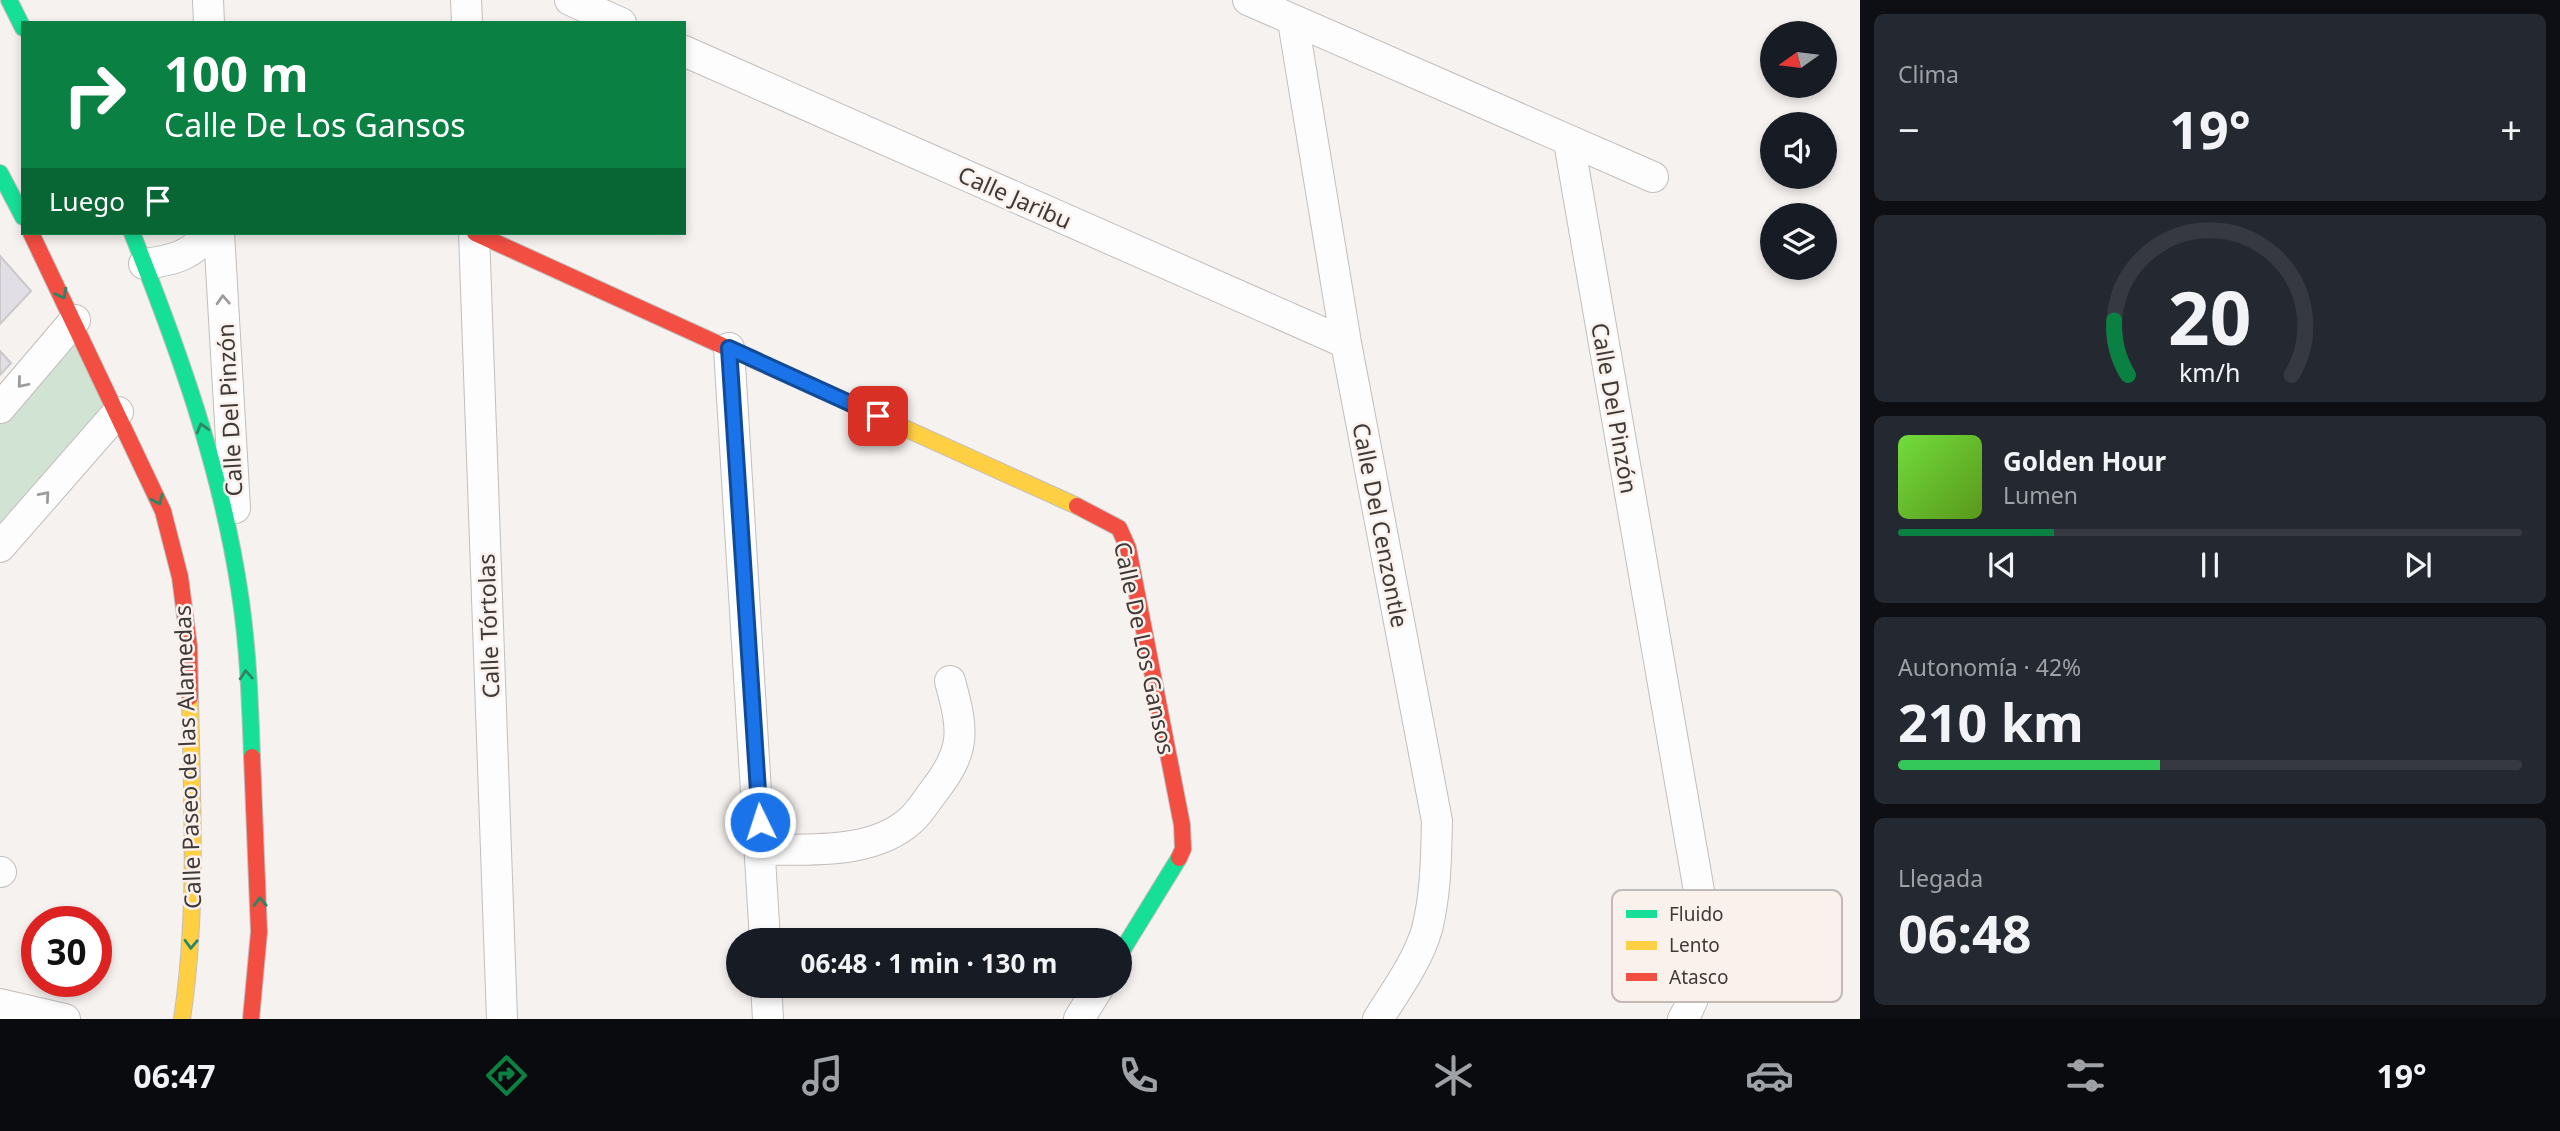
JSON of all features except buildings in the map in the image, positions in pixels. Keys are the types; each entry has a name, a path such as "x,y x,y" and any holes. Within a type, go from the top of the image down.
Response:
{"street":[{"path":"9,0 21,24"},
{"path":"208,0 209,21"},
{"path":"467,0 467,21"},
{"path":"570,0 617,21"},
{"path":"1248,0 1653,177"},
{"name":"Calle Del Cenzontle","path":"1293,21 1346,343 1437,821 1435,887 1426,931 1402,982 1378,1019"},
{"name":"Calle Jaribu","path":"686,52 1346,343"},
{"name":"Calle Del Pinzón","path":"1569,142 1699,890"},
{"path":"0,173 21,213"},
{"name":"Calle Paseo de las Alamedas","path":"32,235 75,320 163,511 180,577 189,646 193,880 190,965 182,1019"},
{"path":"133,235 200,421 217,481 240,588 261,906 260,972 251,1019"},
{"path":"144,264 182,256 200,246 206,235"},
{"name":"Calle Del Pinzón","path":"219,235 240,588"},
{"name":"Calle Tórtolas","path":"475,235 502,1019"},
{"name":"Calle De Los Gansos","path":"479,235 1101,517 1119,528 1128,548 1182,825 1183,849 1172,873 1132,935"},
{"path":"0,408 75,320"},
{"path":"729,348 762,850 765,928"},
{"path":"0,547 118,412"},
{"path":"762,850 841,847 891,834 911,820 941,782 954,760 961,738 950,681"},
{"path":"767,998 768,1019"},
{"path":"1079,1019 1092,998"},
{"name":"Calle Del Pinzón","path":"1683,1019 1691,1002"},
{"path":"0,1004 65,1019"}],"green space":[{"path":"75,320 118,412 0,547 0,408"}],"traffic: fast":[{"path":"9,0 21,24"},
{"path":"0,173 21,213"},
{"path":"133,235 196,407 221,497 242,609 252,757"},
{"path":"1132,934 1179,858"}],"traffic: slow":[{"path":"736,352 1077,506"},
{"path":"182,1019 192,899 190,697"}],"traffic: jam":[{"path":"32,235 163,511 180,577 189,646 190,697"},
{"path":"479,235 736,352"},
{"path":"1077,506 1119,528 1128,548 1182,825 1183,849 1179,858"},
{"path":"251,1019 259,932 252,757"}],"route":[{"path":"760,822 729,348 878,416"}]}
